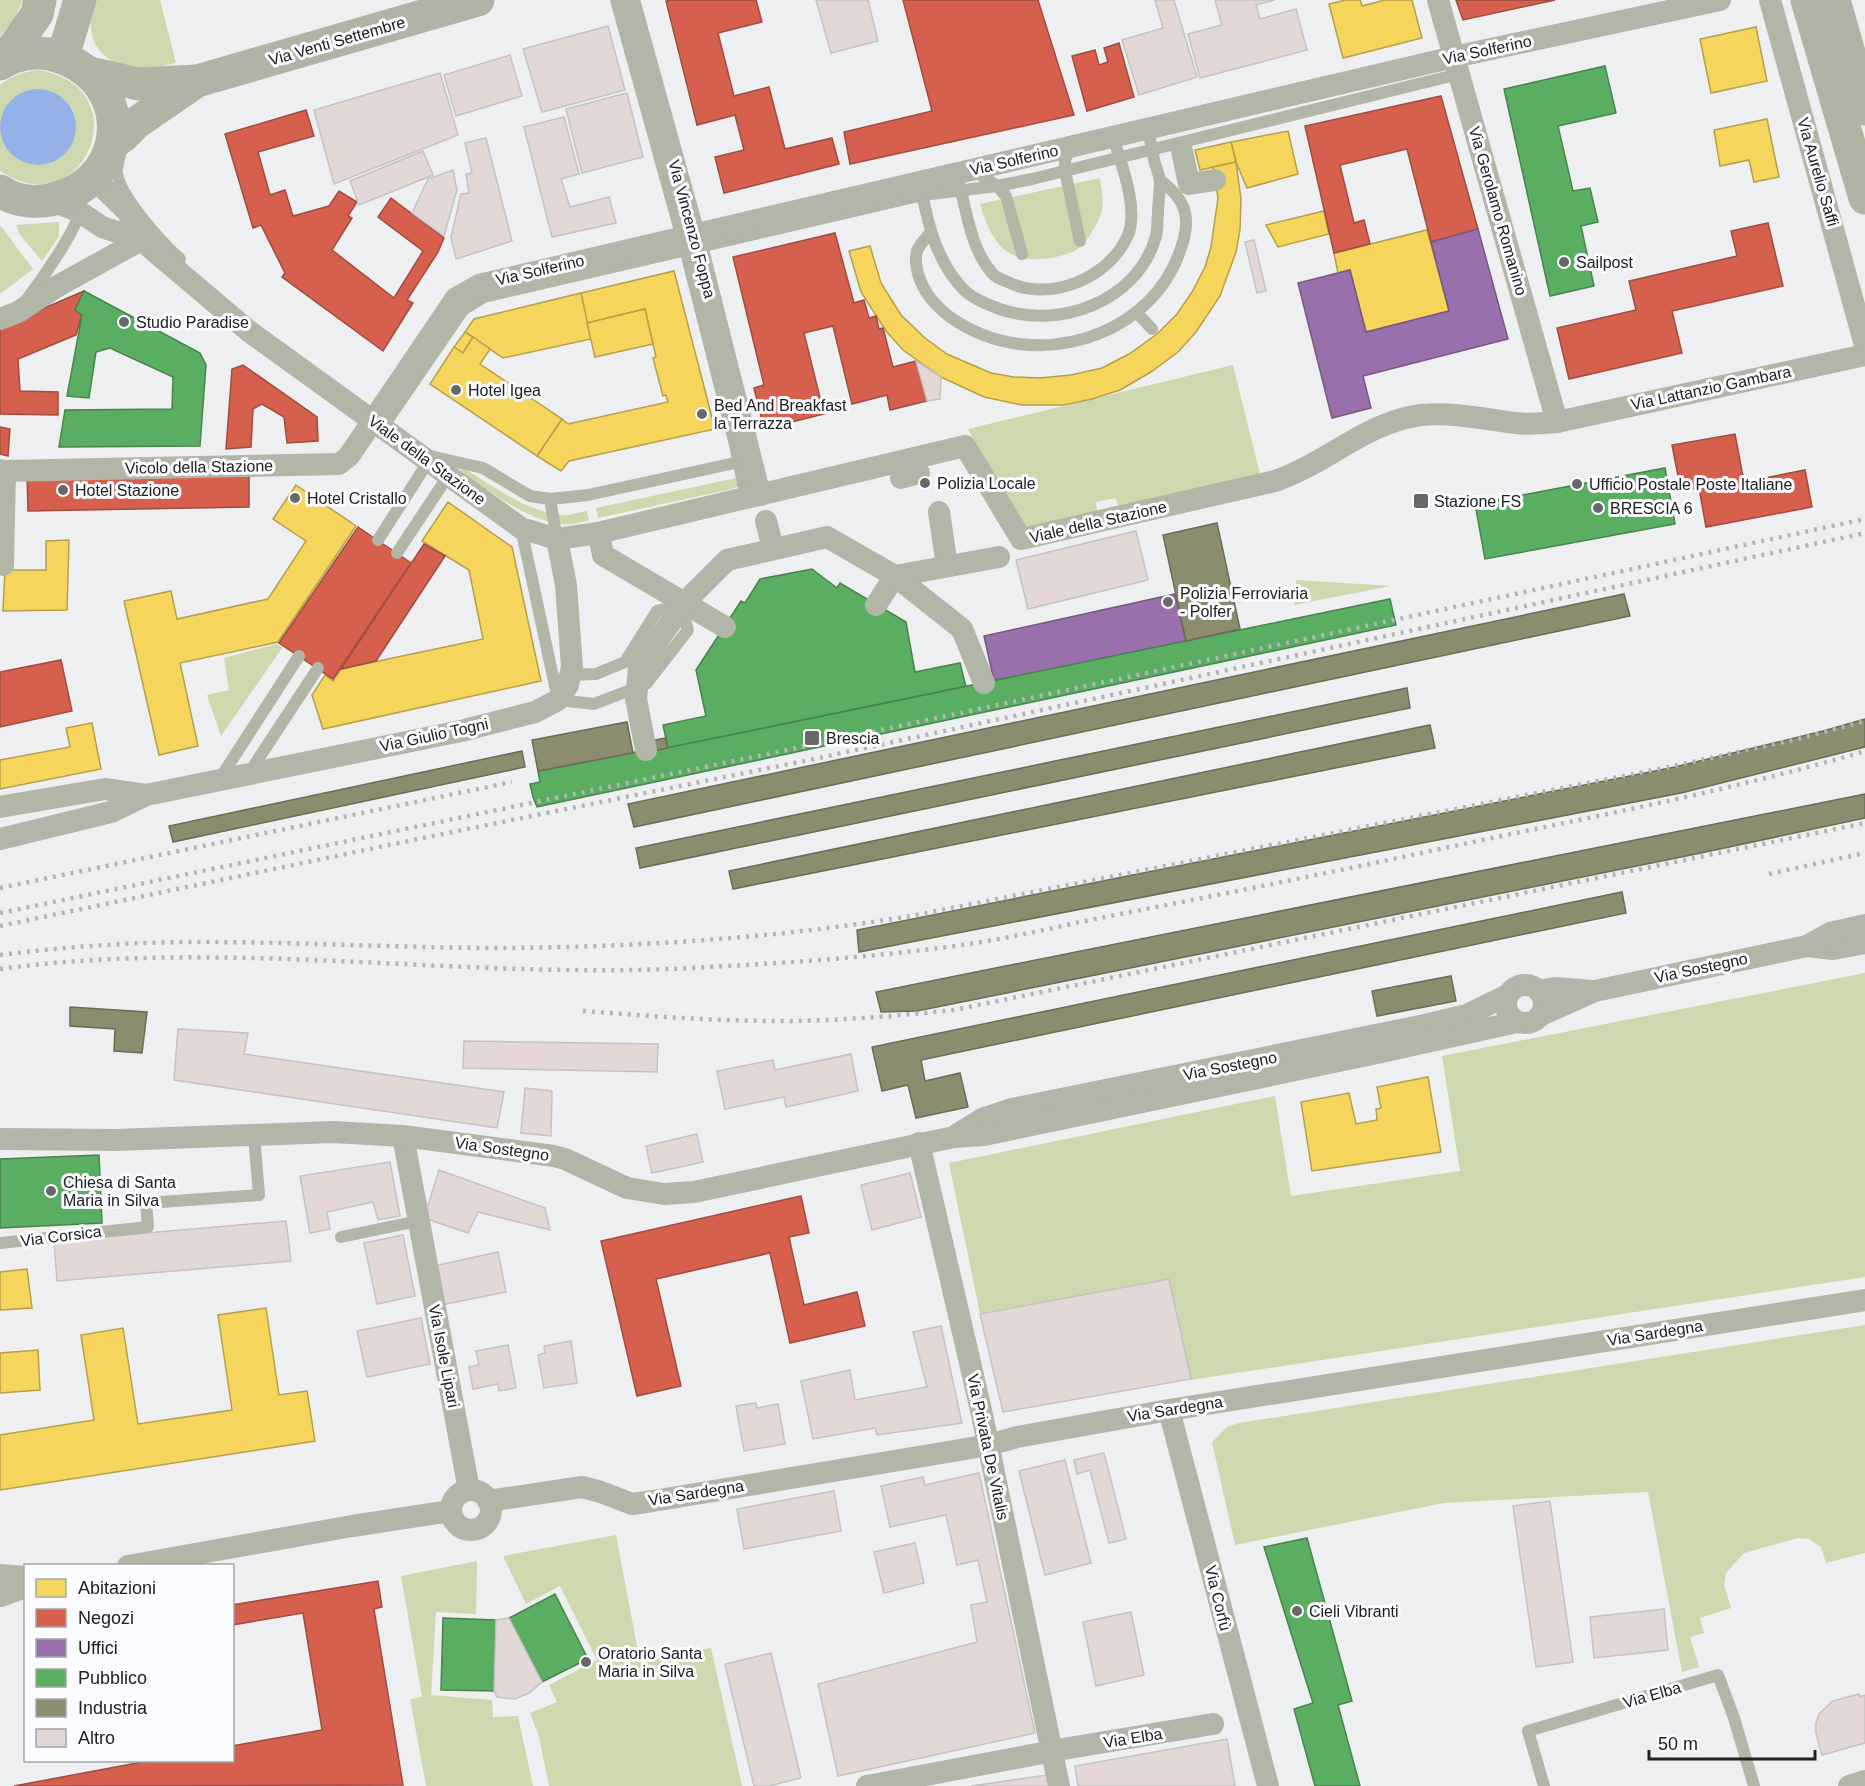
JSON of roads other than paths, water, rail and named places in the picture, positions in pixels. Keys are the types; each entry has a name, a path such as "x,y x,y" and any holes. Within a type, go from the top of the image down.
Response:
{"main road":[{"path":"2,63 37,14 40,0"},
{"path":"48,198 105,162 117,140 108,98 100,84 77,65 80,0"},
{"name":"Via Venti Settembre","path":"2,63 23,54 44,52 138,84 197,81 478,0"},
{"path":"1822,4 1865,109"},
{"path":"1822,4 1865,198"},
{"name":"Via Venti Settembre","path":"117,140 136,123 197,81"}],"street":[{"name":"Via Vincenzo Foppa","path":"629,0 689,242 738,457"},
{"name":"Via Gerolamo Romanino","path":"1438,0 1557,422"},
{"name":"Via Solferino","path":"378,425 456,298 479,285 689,242 921,189 1073,146 1116,147 1720,0"},
{"name":"Via Aurelio Saffi","path":"1770,0 1865,345"},
{"path":"1182,152 1189,184 1215,180"},
{"name":"Viale della Stazione","path":"48,198 128,212 141,240"},
{"name":"Viale della Stazione","path":"48,198 102,227 141,240 250,332 448,476 521,528 557,539 598,533 965,446 1021,539 1275,482"},
{"path":"9,316 141,240"},
{"name":"Via Lattanzio Gambara","path":"1275,482 1299,473 1349,442 1384,425 1420,416 1463,414 1519,424 1557,422 1865,355"},
{"name":"Vicolo della Stazione","path":"3,565 3,471 339,464 378,425"},
{"path":"738,457 753,497"},
{"path":"939,512 947,566"},
{"path":"766,521 773,548"},
{"path":"646,750 636,699 639,668 680,608 727,560 827,537 895,576 963,629 984,683"},
{"path":"557,539 566,585 572,667 568,685 558,700"},
{"path":"601,545 603,555 680,608 725,627"},
{"path":"876,605 895,576 999,557"},
{"name":"Via Giulio Togni","path":"0,839 111,812 146,795 461,731 535,712 558,700"},
{"name":"Via Giulio Togni","path":"0,807 105,789 146,795"},
{"name":"Via Sostegno","path":"0,1139 116,1140 333,1132 403,1136 554,1156 627,1188 664,1194 694,1192 920,1143 984,1135 1517,1022 1530,1023 1541,1015 1595,991 1807,946 1830,933 1865,926"},
{"name":"Via Sostegno","path":"1807,946 1833,950 1865,943"},
{"name":"Via Sostegno","path":"954,1137 982,1119 1012,1109 1467,1015 1492,1000 1508,995 1517,986 1529,985 1539,991 1554,988 1595,991"},
{"path":"1539,991 1544,1002 1541,1015"},
{"path":"1508,995 1505,1007 1511,1018 1517,1022"},
{"name":"Via Isole Lipari","path":"403,1136 418,1221 479,1495"},
{"name":"Via Privata De Vitalis","path":"920,1143 988,1445 1059,1786"},
{"name":"Via Sardegna","path":"479,1495 582,1487 632,1504 988,1445 1017,1437 1169,1410 1865,1300"},
{"name":"Via Corfù","path":"1169,1410 1268,1786"},
{"path":"461,1492 479,1495 491,1508 490,1515 481,1527 474,1529 460,1526 452,1517 451,1511 454,1498 461,1492"},
{"path":"139,1564 362,1524 451,1511"},
{"path":"0,1575 24,1577"},
{"path":"0,1596 24,1588"},
{"name":"Via Elba","path":"1053,1751 1213,1724"},
{"path":"867,1786 1053,1751"},
{"path":"1849,1786 1865,1781"}],"lane":[{"path":"616,0 689,242"},
{"path":"921,189 930,233 951,273 966,292 984,303 1008,312 1028,316 1051,316 1076,312 1097,304 1120,289 1138,272 1150,254 1157,234 1160,180 1150,139"},
{"path":"117,140 117,173 124,191 147,225 202,279 208,298"},
{"path":"1073,146 1065,159 1065,171 1080,241"},
{"path":"1116,147 1130,200 1129,234 1117,255 1094,274 1070,285 1044,290 1017,287 993,275 979,254 964,178 997,186 1065,171 1116,147"},
{"path":"964,178 997,186 1006,196 1022,254"},
{"path":"930,233 917,250 917,271 924,289 937,307 951,320 991,338 1029,346 1051,346 1083,340 1108,331 1136,312 1165,283 1176,265 1184,241 1186,217 1182,202 1174,190 1160,180"},
{"path":"9,316 45,274 78,221 48,198"},
{"path":"1136,312 1152,329"},
{"path":"378,540 422,457 483,468 530,496 550,499 588,495 738,457"},
{"path":"397,553 448,476"},
{"path":"550,499 557,539"},
{"path":"521,528 558,700 594,704 637,688"},
{"path":"570,675 596,674 625,662 657,611 680,608"},
{"path":"219,781 298,656"},
{"path":"248,774 318,668"},
{"name":"Via Corsica","path":"0,1243 148,1227 146,1203 259,1195 254,1135"},
{"path":"341,1237 418,1221"},
{"name":"Via Elba","path":"1544,1786 1528,1731 1718,1675 1734,1718 1754,1786"}],"water":[{"path":"38,89 52,92 65,100 73,113 76,127 73,141 65,154 52,162 38,165 24,162 11,154 3,141 0,127 3,113 11,100 24,92"}],"railway":[{"path":"0,913 811,745 1865,519"},
{"path":"0,926 814,759 1865,533"},
{"path":"0,955 98,945 172,942 466,948 555,947 708,940 861,924 1669,767 1802,738 1865,721"},
{"path":"0,969 86,961 173,957 605,970 763,964 904,952 1010,937 1375,863 1696,795 1865,751"},
{"path":"0,888 512,782"},
{"path":"583,1011 780,1021 867,1018 954,1010 1865,823"},
{"path":"1769,874 1865,853"}],"place":[{"name":"Sailpost","path":"1564,262"},
{"name":"Studio Paradise","path":"124,322"},
{"name":"Hotel Igea","path":"456,390"},
{"name":"Bed And Breakfast la Terrazza","path":"702,414"},
{"name":"Polizia Locale","path":"925,483"},
{"name":"Ufficio Postale Poste Italiane","path":"1577,484"},
{"name":"Hotel Stazione","path":"63,490"},
{"name":"Hotel Cristallo","path":"295,498"},
{"name":"Stazione FS","path":"1421,501"},
{"name":"BRESCIA 6","path":"1598,508"},
{"name":"Polizia Ferroviaria - Polfer","path":"1168,602"},
{"name":"Brescia","path":"812,738"},
{"name":"Chiesa di Santa Maria in Silva","path":"51,1191"},
{"name":"Cieli Vibranti","path":"1297,1611"},
{"name":"Oratorio Santa Maria in Silva","path":"586,1662"}]}
